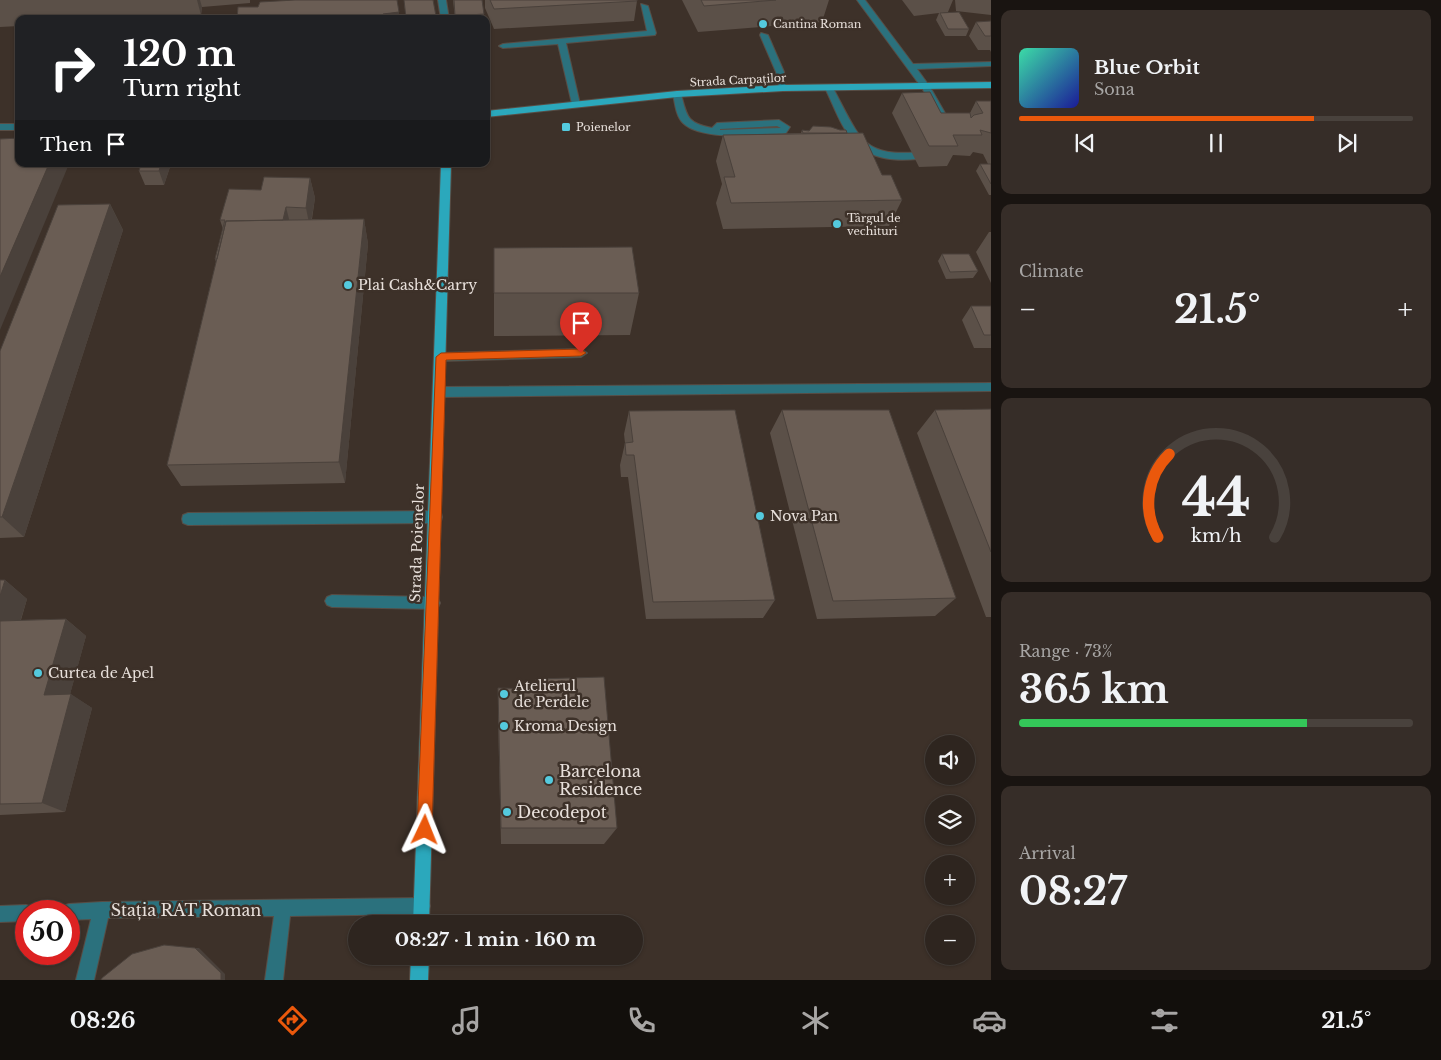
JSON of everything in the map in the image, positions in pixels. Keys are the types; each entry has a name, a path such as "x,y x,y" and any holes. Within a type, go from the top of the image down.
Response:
{"main road":[{"name":"Strada Carpaților","path":"490,114 677,94 783,88 991,85"},
{"name":"Strada Poienelor","path":"422,915 436,517 446,167"},
{"path":"419,980 420,965"}],"street":[{"path":"442,0 444,15"},
{"path":"861,0 926,87 953,133 948,140"},
{"path":"503,46 652,33 644,6"},
{"path":"764,35 780,72 783,88"},
{"path":"561,41 576,104"},
{"path":"910,68 991,64"},
{"path":"829,88 857,140 873,151 891,157 938,153"},
{"path":"677,94 683,119 688,125 715,130 719,134 774,132 783,131 786,127 779,123 717,126 715,130"},
{"path":"0,127 15,127"},
{"path":"441,357 581,353"},
{"path":"440,392 991,387"},
{"path":"188,519 436,517"},
{"path":"332,601 432,603"},
{"name":"Stația RAT Roman","path":"85,980 102,910 422,906"},
{"name":"Stația RAT Roman","path":"274,980 283,909"},
{"path":"80,911 102,910"},
{"path":"0,914 15,913"}],"building":[{"path":"397,0 399,12 383,15 237,15 238,7 258,7 260,2"},
{"path":"404,0 433,0 436,15 406,15"},
{"path":"454,0 482,0 484,14 455,15"},
{"path":"490,0 637,0 637,1 494,9"},
{"path":"701,0 776,0 704,6"},
{"path":"959,12 969,29 948,29 940,13"},
{"path":"991,21 991,36 985,36 976,22"},
{"path":"930,92 941,113 970,113 971,118 974,115 983,113 976,101 991,101 991,133 980,130 982,135 953,135 958,146 929,146 902,93"},
{"path":"813,126 846,130 847,133 803,133 802,130 809,131"},
{"path":"863,133 882,175 891,175 902,200 731,203 724,177 735,177 723,135"},
{"path":"15,138 15,167 48,167 0,277 0,139"},
{"path":"980,164 991,164 991,184"},
{"path":"140,167 160,167 159,171 139,171"},
{"path":"264,177 310,178 306,208 286,207 283,220 226,221 217,259 215,259 225,220 220,220 229,189 261,190"},
{"path":"110,204 2,517 0,517 0,351 58,205"},
{"path":"364,219 339,462 167,465 226,221"},
{"path":"632,247 639,293 494,293 494,248"},
{"path":"942,254 969,254 978,271 950,272"},
{"path":"971,306 991,306 991,335 984,335"},
{"path":"991,409 991,552 935,410"},
{"path":"735,410 775,600 653,602 634,455 626,455 625,443 633,442 629,411"},
{"path":"782,410 889,410 956,598 833,601"},
{"path":"0,580 5,580 0,596"},
{"name":"Curtea de Apel","path":"66,619 44,695 71,694 42,803 0,804 0,621"},
{"name":"Barcelona Residence","path":"604,677 617,828 501,828 498,688 537,689 536,679"},
{"path":"164,945 195,948 221,973 221,980 101,980 132,954"}],"place":[{"name":"Cantina Roman","path":"763,24"},
{"name":"Poienelor","path":"566,127"},
{"name":"Târgul de vechituri","path":"837,224"},
{"name":"Plai Cash&Carry","path":"348,285"},
{"name":"Nova Pan","path":"760,516"},
{"name":"Curtea de Apel","path":"38,673"},
{"name":"Atelierul de Perdele","path":"504,694"},
{"name":"Kroma Design","path":"504,726"},
{"name":"Barcelona Residence","path":"549,780"},
{"name":"Decodepot","path":"507,812"}],"route":[{"path":"425,830 441,357 581,353"}]}
